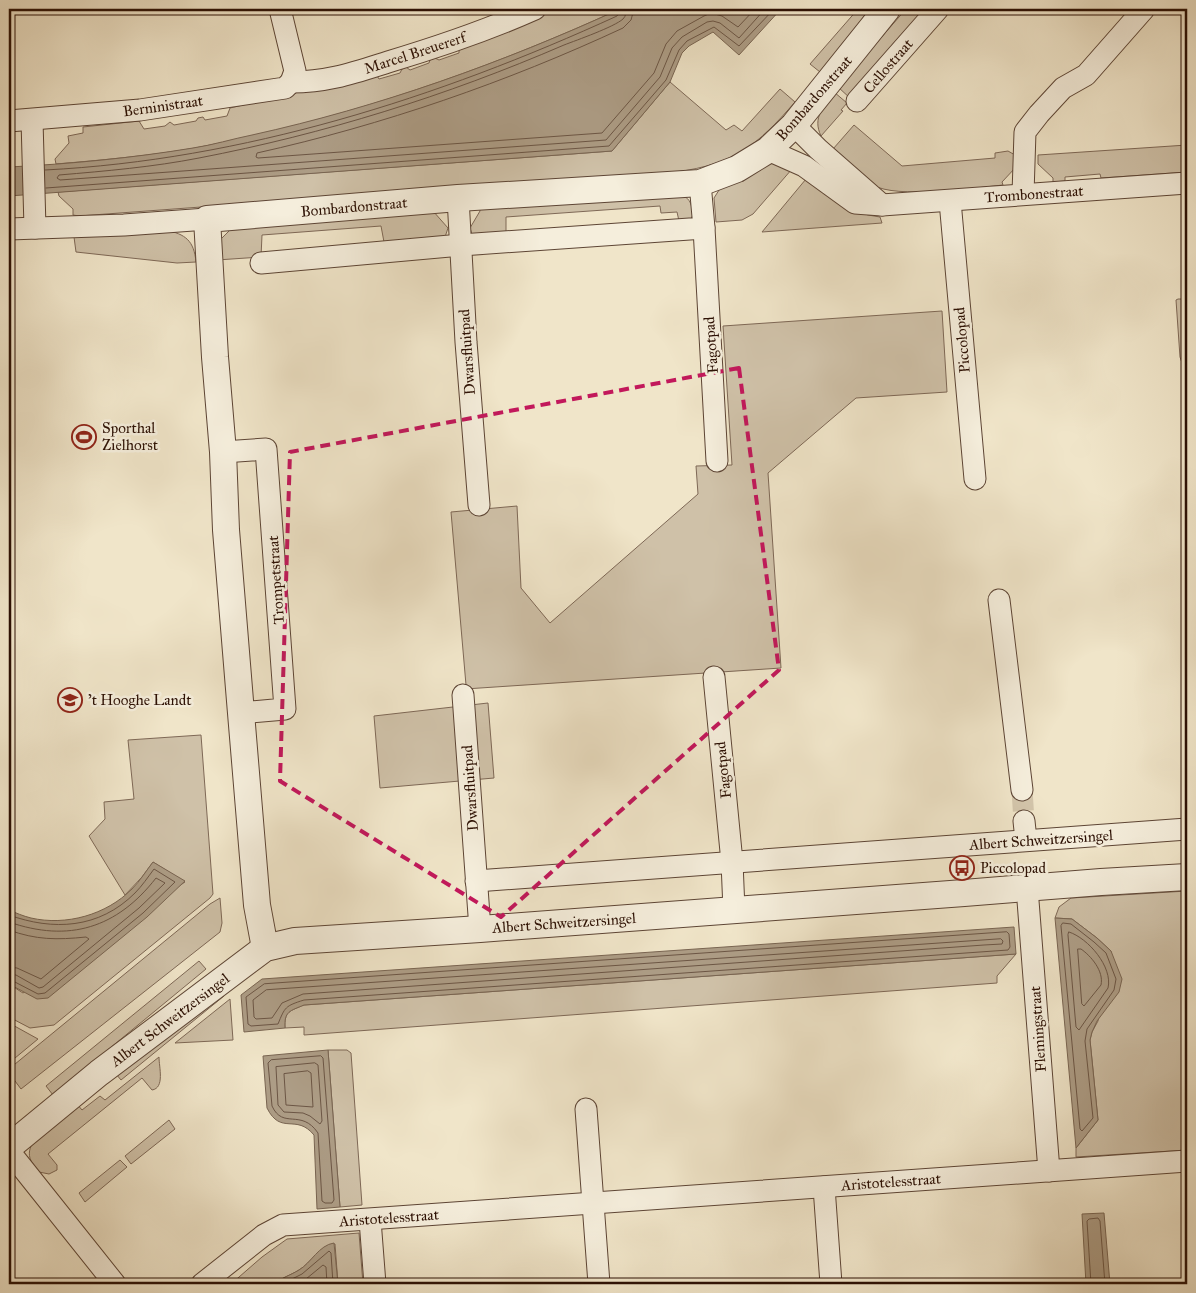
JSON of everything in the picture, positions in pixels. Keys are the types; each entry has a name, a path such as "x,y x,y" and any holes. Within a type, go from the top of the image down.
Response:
{"street":[{"path":"280,9 295,71 291,82"},
{"name":"Marcel Breuererf","path":"291,82 330,80 420,53 535,9"},
{"name":"Bombardonstraat","path":"9,229 124,225 458,198 700,183 737,168 768,150 794,125 887,9"},
{"name":"Cellostraat","path":"857,101 938,9"},
{"path":"1023,194 1025,132 1063,88 1086,75 1144,9"},
{"name":"Berninistraat","path":"9,121 140,110 285,88 291,82"},
{"path":"32,120 35,228"},
{"path":"794,125 818,149 882,205"},
{"name":"Trombonestraat","path":"768,150 804,166 856,203 882,205 1187,182"},
{"path":"261,263 461,245 704,228 700,183"},
{"name":"Dwarsfluitpad","path":"458,198 479,505"},
{"name":"Piccolopad","path":"950,201 975,479"},
{"path":"207,219 223,452 226,530 257,905 265,948"},
{"name":"Fagotpad","path":"704,228 717,461"},
{"name":"Trompetstraat","path":"223,452 266,449 285,709 241,713"},
{"path":"999,600 1022,790"},
{"name":"Fagotpad","path":"714,677 732,862 734,910"},
{"name":"Dwarsfluitpad","path":"463,695 480,929"},
{"name":"Albert Schweitzersingel","path":"476,881 732,862 1025,830 1187,829"},
{"name":"Albert Schweitzersingel","path":"9,1147 99,1073 265,948 295,941 1187,877"},
{"name":"Flemingstraat","path":"1027,888 1049,1171"},
{"path":"586,1109 600,1284"},
{"path":"9,1151 115,1284"},
{"name":"Aristotelesstraat","path":"202,1284 264,1235 283,1226 1187,1161"},
{"path":"824,1187 831,1284"},
{"path":"370,1220 375,1284"}],"highlighted area":[{"path":"739,368 779,670 501,917 280,781 290,452"}],"shaded area":[{"path":"549,9 620,9 569,32 465,73 358,108 304,123 250,137 195,148 143,156 56,164 55,159 69,143 68,136 83,133 83,127 139,121 144,129 165,126 170,122 174,125 196,121 198,118 203,117 205,120 227,116 230,108 376,74 379,79 400,73 406,67 410,70 429,63 430,60 435,58 439,60 459,53 459,47"},
{"path":"858,9 870,9 820,72 810,64"},
{"path":"906,9 928,9 851,99 838,87"},
{"path":"670,82 726,130 734,125 742,131 780,89 795,102 769,130 743,150 714,164 676,172 79,216 73,215 73,209 59,196 58,192 612,151"},
{"path":"834,92 847,103 841,110 843,111 821,136 818,123 820,112"},
{"path":"854,125 902,166 995,158 995,153 1008,151 1015,155 1016,167 1002,182 1003,185 917,192 884,189 873,185 833,149"},
{"path":"1187,145 1187,172 1101,178 1100,174 1065,177 1065,181 1053,182 1053,178 1038,164 1038,155"},
{"path":"771,163 792,169 753,214 742,220 716,222 714,198 721,187"},
{"path":"806,179 851,208 868,215 880,217 882,223 762,232"},
{"path":"682,195 689,201 691,206 693,215 690,220 679,221 677,212 661,213 660,206 506,217 506,232 472,234 470,228 480,208"},
{"path":"433,211 448,228 445,237 384,242 381,226 262,235 261,257 217,260 221,239 231,229"},
{"path":"165,230 184,236 188,240 193,249 196,262 177,263 76,252 74,237"},
{"path":"1187,299 1187,366 1182,363 1180,357 1176,300"},
{"path":"942,311 947,392 856,398 768,473 781,668 465,689 451,512 517,506 521,588 550,623 698,494 696,466 732,465 723,326"},
{"path":"1187,387 1187,432 1185,431 1183,393"},
{"path":"488,703 494,778 380,788 374,716"},
{"path":"201,735 213,894 54,1025 30,1028 9,1017 9,984 23,993 185,882 153,862 125,895 89,836 105,819 104,802 134,799 128,740"},
{"path":"1187,891 1187,1150 1076,1157 1076,1148 1098,1120 1090,1040 1098,1021 1111,951 1072,919 1055,918 1059,907 1071,898"},
{"path":"220,898 222,923 220,932 21,1089 9,1073 9,1069 210,904"},
{"path":"1016,954 997,976 997,983 304,1035 304,1027 285,1028 289,1012 304,1005"},
{"path":"199,961 206,969 53,1095 46,1086"},
{"path":"219,989 224,996 121,1080 116,1074"},
{"path":"230,999 233,1040 175,1043"},
{"path":"9,1023 38,1039 9,1063"},
{"path":"328,1050 347,1050 351,1053 362,1205 340,1207"},
{"path":"159,1057 160,1081 156,1088 152,1090 142,1078 48,1154 57,1165 57,1170 49,1174 39,1172 29,1155 32,1144 77,1104 82,1110 100,1096 105,1100"},
{"path":"169,1120 175,1129 131,1164 125,1156"},
{"path":"120,1160 127,1167 85,1202 79,1193"},
{"path":"359,1233 363,1284 338,1284 335,1244 320,1251 303,1267 274,1284 231,1284 262,1257 287,1239"}],"water":[{"path":"620,9 781,9 739,55 713,32 689,46 682,53 670,82 612,151 9,196 9,167 101,160 170,152 299,124 439,82 531,48"},
{"path":"153,862 185,881 147,917 48,998 37,999 9,984 9,910 28,917 44,920 71,919 98,912 122,898 135,886"},
{"path":"1055,918 1072,919 1097,938 1111,951 1122,979 1119,992 1097,1021 1092,1032 1090,1040 1098,1120 1076,1148"},
{"path":"1014,927 1016,954 304,1005 289,1012 285,1028 244,1032 241,995 262,979"},
{"path":"328,1050 340,1207 317,1209 314,1135 301,1125 283,1123 272,1116 267,1108 263,1056"},
{"path":"1104,1213 1110,1284 1086,1284 1082,1214"},
{"path":"334,1243 338,1284 274,1284 299,1270 324,1247"}],"tunnel":[{"path":"1022,790 1024,821"}],"place":[{"name":"Sporthal Zielhorst","path":"84,437"},
{"name":"'t Hooghe Landt","path":"70,700"},
{"name":"Piccolopad","path":"962,868"}]}
